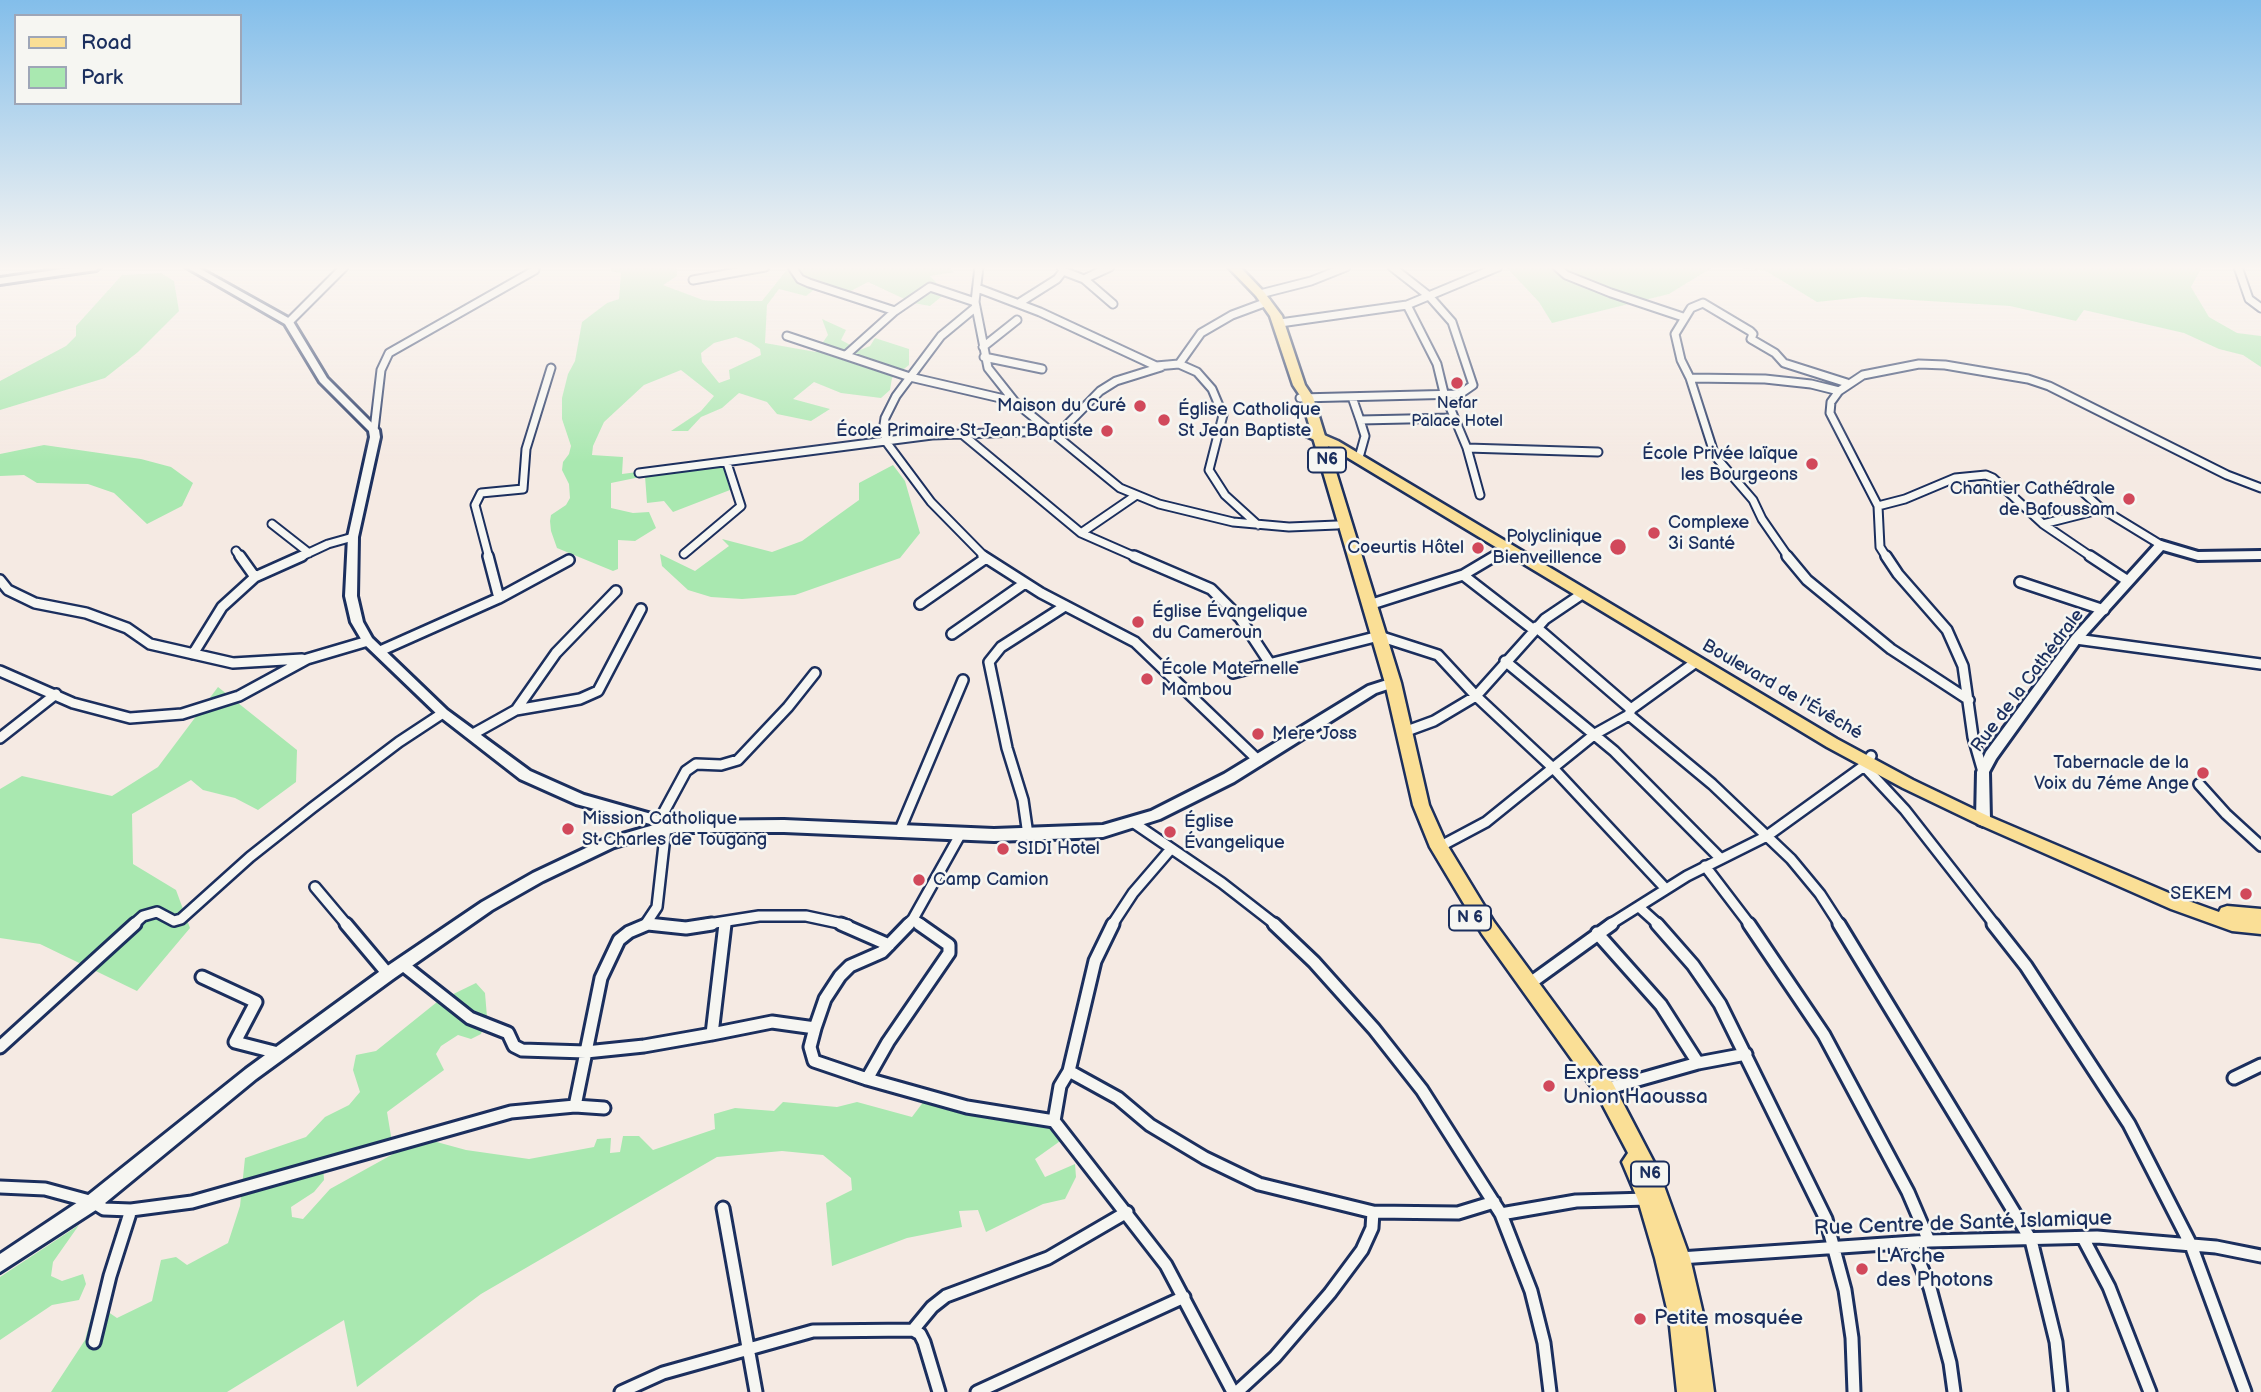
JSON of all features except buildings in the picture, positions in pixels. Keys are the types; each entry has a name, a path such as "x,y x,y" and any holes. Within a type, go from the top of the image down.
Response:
{"highway":[{"name":"N6","path":"1283,332 1375,636 1399,732 1433,845"},
{"name":"N6","path":"1338,517 1369,605 1375,636"},
{"name":"N 6","path":"1433,845 1463,900 1525,986"},
{"name":"N6","path":"1525,986 1605,1089 1652,1179 1672,1258 1689,1392"},
{"name":"N6","path":"1525,986 1596,1093 1618,1132 1648,1199 1693,1318 1702,1392"}],"main road":[{"name":"Boulevard de l'Évêché","path":"1314,432 1360,454 1868,761"},
{"name":"Boulevard de l'Évêché","path":"1314,432 1432,499 1507,549 1548,570 1582,594 1696,662 1868,761 1982,816 2218,920 2257,924"}],"street":[{"path":"295,332 323,380 374,430"},
{"path":"423,332 389,353 380,370 374,430 354,537 352,596 357,622 368,641 443,713 525,775 581,800 668,825 784,826 960,835 1103,831 1155,815 1259,761 1388,683"},
{"path":"846,355 872,332"},
{"path":"946,332 910,377 885,418 883,432 887,443 931,502 986,558 1065,606 1135,642 1259,761"},
{"path":"981,332 988,368 1015,402 1113,482 1135,496 1195,514 1259,526 1338,517"},
{"path":"983,347 1002,332"},
{"path":"1084,332 1162,367"},
{"path":"1179,364 1203,332"},
{"path":"1423,332 1437,364 1453,418 1467,448 1480,495"},
{"path":"1302,393 1352,397 1460,394 1469,390 1473,384 1457,332"},
{"path":"1677,332 1675,338 1681,360 1690,378 1715,456 1753,500 1783,552 1807,580 1891,649 1969,700"},
{"path":"1751,332 1751,339 1775,353 1784,363 1847,383"},
{"path":"787,336 910,377 1015,402"},
{"path":"984,357 1042,369"},
{"path":"639,473 887,443 932,435 1053,434 1100,391 1116,381 1179,364 1207,381 1222,409 1222,420 1209,470 1234,505 1259,526"},
{"path":"1983,772 1973,737 1963,666 1952,637 1898,574 1880,547 1878,506 1830,413 1831,402 1839,391 1847,383 1863,375 1919,364 1957,367 2043,383 2142,434 2261,488"},
{"path":"499,598 475,505 481,493 523,489 526,449 551,368"},
{"path":"1690,378 1765,379 1811,384 1839,391"},
{"path":"1352,397 1364,436 1360,454"},
{"path":"1360,420 1453,418"},
{"path":"962,434 1081,533 1211,589 1240,618 1271,665"},
{"path":"1467,448 1598,452"},
{"path":"684,554 741,506 727,463"},
{"path":"1878,506 1905,499 1949,480 1982,474 1993,478 2043,524 2127,581"},
{"path":"2076,486 2102,509 2131,529 2161,544 2198,556 2261,555"},
{"path":"1081,533 1135,496"},
{"path":"2043,524 2102,509"},
{"path":"272,524 309,553"},
{"path":"193,654 222,607 256,577 309,553 354,537"},
{"name":"Rue de la Cathédrale","path":"1982,816 1983,772 1996,748 2076,639 2161,544"},
{"path":"1369,605 1463,575 1507,549"},
{"path":"236,551 256,577"},
{"path":"920,604 986,558"},
{"path":"380,651 499,598 569,560"},
{"path":"1463,575 1535,628 1712,784 1791,859 1820,894 2031,1240 2056,1342 2061,1392"},
{"path":"0,580 8,590 35,603 86,613 127,628 150,644 233,663 307,659"},
{"path":"2020,582 2104,610"},
{"path":"952,634 1025,583"},
{"path":"516,710 556,653 615,592"},
{"path":"1399,732 1434,721 1476,696 1535,628 1582,594"},
{"path":"1028,835 1021,790 1007,748 989,662 1001,647 1065,606"},
{"path":"473,734 516,710 580,699 598,691 641,608"},
{"path":"1233,673 1375,636 1438,655 1476,696 1553,768 1666,889"},
{"path":"2076,639 2261,664"},
{"path":"0,671 73,703 130,718 182,714 239,696 307,659 368,641"},
{"path":"1505,661 1595,734 1720,858"},
{"path":"1433,845 1486,822 1595,734 1630,712 1696,662"},
{"path":"648,924 657,907 668,825 686,771 696,764 721,765 738,760 788,707 815,673"},
{"path":"899,832 912,795 963,680"},
{"path":"0,738 56,694"},
{"path":"0,1047 143,916 157,912 174,921 181,919 312,808 399,742 443,713"},
{"path":"1525,986 1597,933 1666,889 1720,858 1767,836 1868,761 2026,966 2129,1124 2191,1245 2245,1392"},
{"path":"2199,784 2226,814 2261,846"},
{"path":"1134,823 1222,883 1270,920 1314,962 1374,1029 1422,1090 1502,1214 1531,1291 1544,1343 1550,1392"},
{"path":"0,1264 93,1202 278,1053 486,906 538,877 610,843 668,825"},
{"path":"960,835 913,919 882,953 850,966 825,999 810,1047 814,1061 967,1107 1054,1121 1166,1265 1235,1392 1275,1357 1330,1293 1362,1250 1372,1228 1373,1212"},
{"path":"1054,1121 1060,1086 1069,1070 1092,972 1112,923 1132,893 1170,850"},
{"path":"1705,866 1766,946 1824,1035 1908,1192 1929,1241"},
{"path":"315,887 388,974"},
{"path":"1639,907 1693,965 1720,1004 1825,1219 1845,1290 1852,1338 1854,1392"},
{"path":"575,1106 601,978 620,940 629,932 648,924 686,928 759,916 806,916 850,926 889,945"},
{"path":"867,1079 888,1042 949,953 949,945 913,919"},
{"path":"712,1034 725,922"},
{"path":"1597,933 1661,1005 1698,1062"},
{"path":"403,965 470,1018 508,1033 514,1046 522,1050 586,1052 695,1039 772,1022 814,1028"},
{"path":"202,977 256,1002 234,1042 278,1053"},
{"path":"1605,1089 1698,1062 1746,1054"},
{"path":"2234,1078 2261,1065"},
{"path":"1069,1070 1118,1098 1150,1125 1237,1175 1259,1184 1373,1212 1426,1215 1458,1213 1494,1202"},
{"path":"0,1187 45,1189 93,1202 104,1209 131,1210 192,1202 510,1112 575,1106 604,1108"},
{"path":"1502,1214 1576,1201 1648,1199"},
{"path":"723,1208 756,1392"},
{"path":"94,1342 110,1276 131,1210"},
{"path":"913,1331 932,1307 946,1296 1048,1258 1127,1212"},
{"name":"Rue Centre de Santé Islamique","path":"1672,1258 1929,1241 2097,1237 2191,1245 2261,1256"},
{"path":"2083,1238 2109,1287 2150,1392"},
{"path":"1912,1244 1930,1288 1950,1363 1954,1392"},
{"path":"977,1392 1184,1297"},
{"path":"621,1392 663,1373 748,1347 813,1331 913,1331 920,1334 939,1392"}],"green space":[{"path":"76,332 158,332 105,378 0,410 0,381 66,346 76,336"},
{"path":"580,332 766,332 765,343 816,352 828,335 827,332 845,332 841,340 860,350 870,346 875,338 909,349 909,365 892,378 890,390 881,398 841,393 814,382 793,399 830,409 811,421 777,414 767,402 739,393 722,408 701,417 688,431 671,431 701,411 714,396 681,370 644,385 604,422 593,446 592,455 623,457 622,474 723,461 730,490 673,512 664,501 647,503 645,476 611,483 611,508 633,513 649,512 656,528 635,541 618,540 618,569 613,571 557,548 551,531 551,515 566,505 570,498 569,484 562,470 571,446 562,419 562,398 568,374 575,361","holes":["736,337 760,349 761,355 729,370 730,379 719,383 702,362 701,353 714,343"]},
{"path":"2179,332 2235,332 2261,336 2261,367 2243,355 2219,349"},
{"path":"44,445 141,459 171,467 193,483 182,506 147,524 114,493 88,484 37,483 24,475 0,476 0,454"},
{"path":"893,465 905,481 920,533 900,558 795,595 742,599 711,597 688,590 662,566 660,554 695,571 729,546 722,539 772,552 802,541 859,500 859,483"},
{"path":"218,687 297,750 296,782 258,810 235,798 203,790 191,780 132,814 133,864 176,890 190,928 137,991 40,944 0,938 0,789 22,776 112,796 158,767"},
{"path":"476,983 485,993 487,1017 481,1034 471,1039 458,1035 441,1046 436,1054 444,1070 387,1112 392,1142 323,1164 324,1180 314,1192 291,1207 292,1217 303,1219 330,1189 422,1138 466,1150 529,1159 594,1147 597,1139 611,1138 610,1153 620,1152 623,1136 639,1136 653,1150 715,1129 714,1114 735,1108 774,1111 783,1102 837,1107 857,1102 912,1117 927,1097 1043,1113 1063,1139 1035,1159 1045,1177 1075,1164 1076,1177 1065,1199 1043,1204 986,1232 978,1210 959,1211 962,1227 907,1238 832,1266 826,1203 852,1190 851,1178 823,1155 782,1151 717,1157 481,1294 357,1387 344,1320 227,1392 51,1392 85,1340 95,1303 117,1318 152,1301 161,1260 176,1257 187,1265 228,1243 240,1206 245,1158 306,1137 325,1117 349,1105 360,1092 353,1070 356,1055 376,1051 437,1002"},
{"path":"79,1225 53,1262 51,1276 62,1281 83,1274 86,1284 79,1300 52,1305 0,1340 0,1277"}],"place":[{"name":"Nefar Palace Hotel","path":"1457,383"},
{"name":"Maison du Curé","path":"1140,406"},
{"name":"Église Catholique St Jean Baptiste","path":"1164,420"},
{"name":"École Primaire St Jean Baptiste","path":"1107,431"},
{"name":"École Privée laïque les Bourgeons","path":"1812,464"},
{"name":"Chantier Cathédrale de Bafoussam","path":"2129,499"},
{"name":"Complexe 3i Santé","path":"1654,533"},
{"name":"Polyclinique Bienveillence","path":"1618,547"},
{"name":"Coeurtis Hôtel","path":"1478,548"},
{"name":"Église Évangelique du Cameroun","path":"1138,622"},
{"name":"École Maternelle Mambou","path":"1147,679"},
{"name":"Mere Joss","path":"1258,734"},
{"name":"Tabernacle de la Voix du 7éme Ange","path":"2203,773"},
{"name":"Mission Catholique St Charles de Tougang","path":"568,829"},
{"name":"Église Évangelique","path":"1170,832"},
{"name":"SIDI Hotel","path":"1003,849"},
{"name":"Camp Camion","path":"919,880"},
{"name":"SEKEM","path":"2246,894"},
{"name":"Express Union Haoussa","path":"1549,1086"},
{"name":"L'Arche des Photons","path":"1862,1269"},
{"name":"Petite mosquée","path":"1640,1319"}]}
